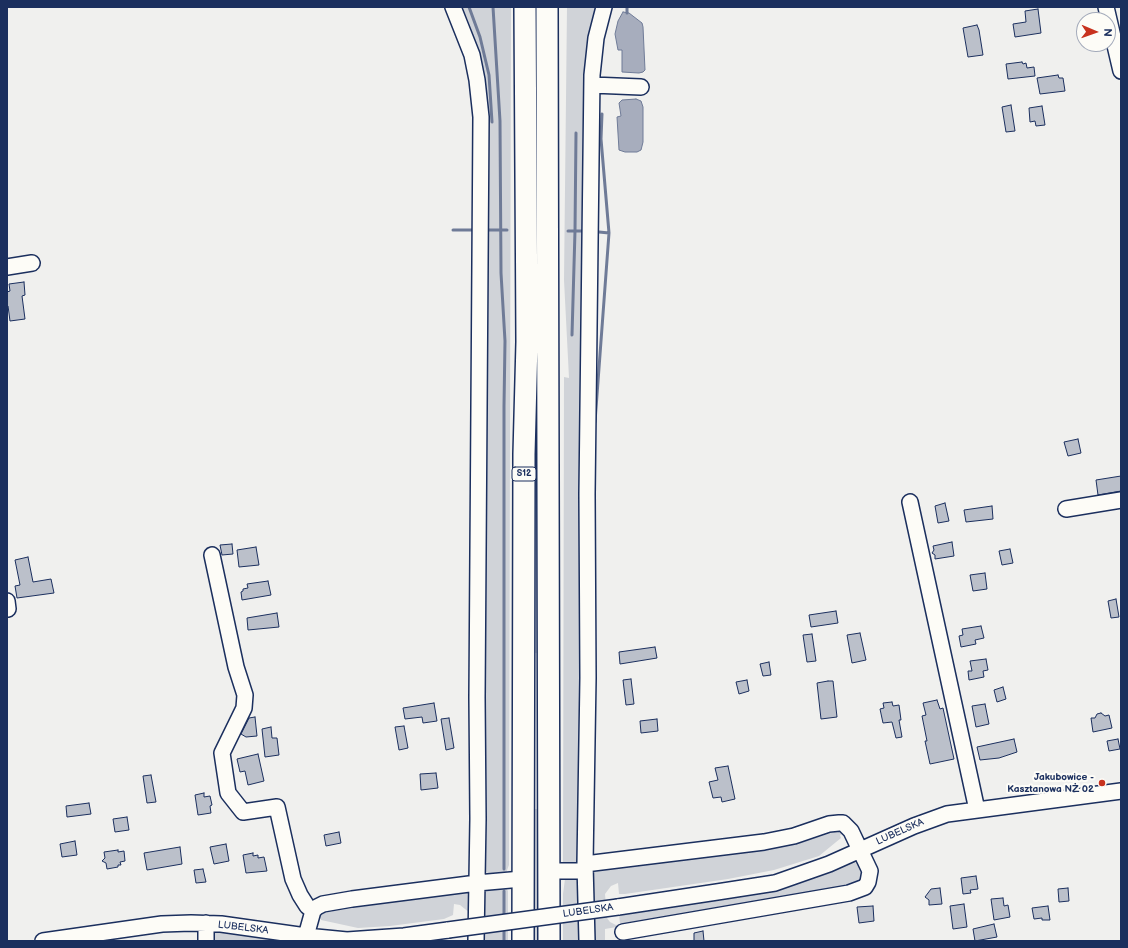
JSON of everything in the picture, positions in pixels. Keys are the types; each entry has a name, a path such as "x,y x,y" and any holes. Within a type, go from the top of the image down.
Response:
{"highway":[{"name":"S12","path":"523,941 524,454 527,342 525,7"},
{"name":"S12","path":"547,7 549,941"}],"street":[{"path":"453,7 472,55 477,80 481,117 477,696 478,812 476,941"},
{"path":"587,941 585,867 588,678 587,478 592,84 598,24 604,7"},
{"path":"1106,7 1121,71"},
{"path":"592,84 640,87"},
{"path":"7,267 32,262"},
{"path":"1066,509 1121,500"},
{"path":"910,502 976,810"},
{"path":"212,555 236,667 245,695 244,708 222,753 228,792 243,812 277,808 293,879 300,895 307,906 313,911"},
{"path":"7,601 7,609"},
{"path":"524,734 549,734"},
{"name":"LUBELSKA","path":"43,941 162,924 206,923 333,939 361,940 448,930 775,883 809,872 928,820 947,814 1121,791"},
{"path":"548,871 764,842 794,836 829,824 839,823 843,824 852,831 870,871 868,882 865,887 860,890 623,932"},
{"path":"306,936 313,911 323,904 477,883 522,879"},
{"path":"206,923 206,941"}],"shaded area":[{"path":"462,7 511,7 509,865 503,876 495,876 486,872 483,866 489,114 481,59"},
{"path":"535,7 543,7 541,653 533,653"},
{"path":"567,7 599,7 581,673 580,861 577,865 565,864 563,862 564,377 569,378 564,280"},
{"path":"533,809 541,809 541,941 533,941"},
{"path":"837,831 842,834 840,835 841,838 819,856 774,870 728,879 625,894 619,894 618,883 611,886 605,894 607,918 610,922 616,925 620,924 619,914 849,861 858,863 863,869 862,878 855,886 605,929 605,941 592,941 591,877 594,872 610,867 770,849 803,842"},
{"path":"572,875 578,877 581,941 563,941 563,894 565,879"},
{"path":"505,886 508,891 508,941 481,941 484,891 487,887"},
{"path":"461,891 467,893 470,899 470,913 460,905 454,904 453,915 444,919 390,926 358,928 321,920 319,915 328,912"},
{"path":"217,932 289,941 209,941 212,934"}],"water":[{"path":"623,12 629,13 642,23 645,70 643,72 622,72 622,50 618,50 615,34 618,21"},
{"path":"636,99 641,101 643,107 643,142 641,150 637,152 625,152 619,150 617,117 621,116 619,103 622,100"}],"building":[{"path":"1038,9 1041,33 1015,37 1013,24 1026,22 1025,11"},
{"path":"977,25 983,55 968,57 963,28"},
{"path":"1022,62 1023,64 1026,63 1027,68 1034,67 1035,76 1008,79 1006,64"},
{"path":"1058,75 1059,78 1063,78 1065,91 1040,94 1037,78"},
{"path":"1011,105 1015,131 1006,132 1002,107"},
{"path":"1042,106 1045,125 1036,126 1035,121 1030,122 1029,108"},
{"path":"24,282 25,295 22,296 25,319 10,321 7,306 7,292 10,291 9,284"},
{"path":"1078,439 1081,453 1068,456 1064,442"},
{"path":"1121,476 1121,491 1098,495 1096,480"},
{"path":"945,503 949,521 938,523 935,506"},
{"path":"992,506 993,519 966,522 964,510"},
{"path":"952,542 954,556 935,559 935,555 932,553 934,550 933,546"},
{"path":"232,544 233,554 222,555 220,545"},
{"path":"256,547 259,565 239,567 237,550"},
{"path":"1010,549 1013,563 1002,565 999,551"},
{"path":"28,557 33,582 51,579 54,593 17,598 15,586 20,585 15,560"},
{"path":"985,573 987,589 973,591 970,575"},
{"path":"268,581 271,595 242,600 241,592 243,589 248,588 247,584"},
{"path":"1116,599 1119,617 1111,618 1108,601"},
{"path":"836,611 838,623 811,627 809,615"},
{"path":"277,613 279,627 248,630 247,618"},
{"path":"981,626 984,638 975,640 976,644 961,647 959,636 963,635 962,629"},
{"path":"860,633 866,660 852,663 847,635"},
{"path":"812,634 816,661 807,662 803,635"},
{"path":"655,647 657,658 620,664 619,652"},
{"path":"986,659 988,670 983,671 984,677 969,680 968,671 972,671 970,661"},
{"path":"769,662 771,675 763,676 760,664"},
{"path":"631,679 634,704 626,705 623,680"},
{"path":"747,680 749,691 739,694 736,682"},
{"path":"833,681 837,717 821,719 817,683"},
{"path":"1003,687 1006,699 997,702 994,690"},
{"path":"937,700 940,709 943,708 954,759 930,764 922,716 926,715 923,703"},
{"path":"892,702 893,706 899,705 901,720 899,720 902,737 896,738 892,722 883,723 880,709 884,708 883,703"},
{"path":"434,703 437,721 423,723 422,717 405,719 403,708"},
{"path":"985,704 989,724 976,727 972,706"},
{"path":"1101,713 1105,716 1109,715 1112,728 1093,732 1091,718 1095,718 1097,714"},
{"path":"255,717 257,736 246,737 241,734 249,718"},
{"path":"449,718 454,748 446,750 441,719"},
{"path":"657,719 658,731 641,733 640,721"},
{"path":"404,726 408,748 399,750 395,727"},
{"path":"271,727 272,738 277,738 279,755 265,757 262,729"},
{"path":"1014,739 1017,752 999,758 980,760 977,747"},
{"path":"1118,739 1120,749 1109,751 1107,741"},
{"path":"258,754 264,781 248,785 245,771 240,772 237,759"},
{"path":"728,766 735,799 722,802 721,797 713,798 709,782 718,780 715,768"},
{"path":"436,773 438,788 421,790 420,774"},
{"path":"151,775 156,802 147,803 143,776"},
{"path":"204,793 204,797 210,796 212,805 210,806 211,813 198,815 195,795"},
{"path":"89,803 91,814 67,817 66,806"},
{"path":"127,817 129,830 115,832 113,819"},
{"path":"339,832 341,843 326,846 324,835"},
{"path":"75,841 77,855 62,857 60,844"},
{"path":"226,844 229,861 214,864 210,847"},
{"path":"180,847 182,864 147,870 144,853"},
{"path":"118,850 118,852 124,851 125,861 120,862 121,865 118,865 118,867 107,869 106,863 102,861 105,858 104,852"},
{"path":"253,853 253,856 258,855 258,858 264,857 267,871 246,873 243,855"},
{"path":"203,869 206,882 196,883 194,870"},
{"path":"976,876 978,889 970,890 971,893 963,894 961,878"},
{"path":"940,888 942,904 929,905 929,900 925,897 931,889"},
{"path":"1068,888 1069,901 1059,902 1058,889"},
{"path":"1003,898 1004,906 1008,905 1010,917 994,920 991,899"},
{"path":"964,904 967,927 953,929 950,906"},
{"path":"873,906 874,921 859,923 857,907"},
{"path":"1048,906 1050,920 1042,920 1042,918 1034,919 1032,908"},
{"path":"994,924 997,937 975,941 973,929"},
{"path":"703,931 704,941 694,941 694,933"}],"waterway":[{"path":"469,7 480,37 489,75 492,122"},
{"path":"493,7 500,121 501,273 505,341 504,869"},
{"path":"627,7 627,13"},
{"path":"595,422 609,233 601,139 602,114"},
{"path":"572,335 576,133"},
{"path":"453,230 476,230"},
{"path":"485,230 507,230"},
{"path":"568,231 582,231"},
{"path":"599,232 609,233"},
{"path":"504,891 504,918"},
{"path":"504,927 504,941"}],"place":[{"name":"Jakubowice - Kasztanowa NŻ 02","path":"1102,783"}]}
